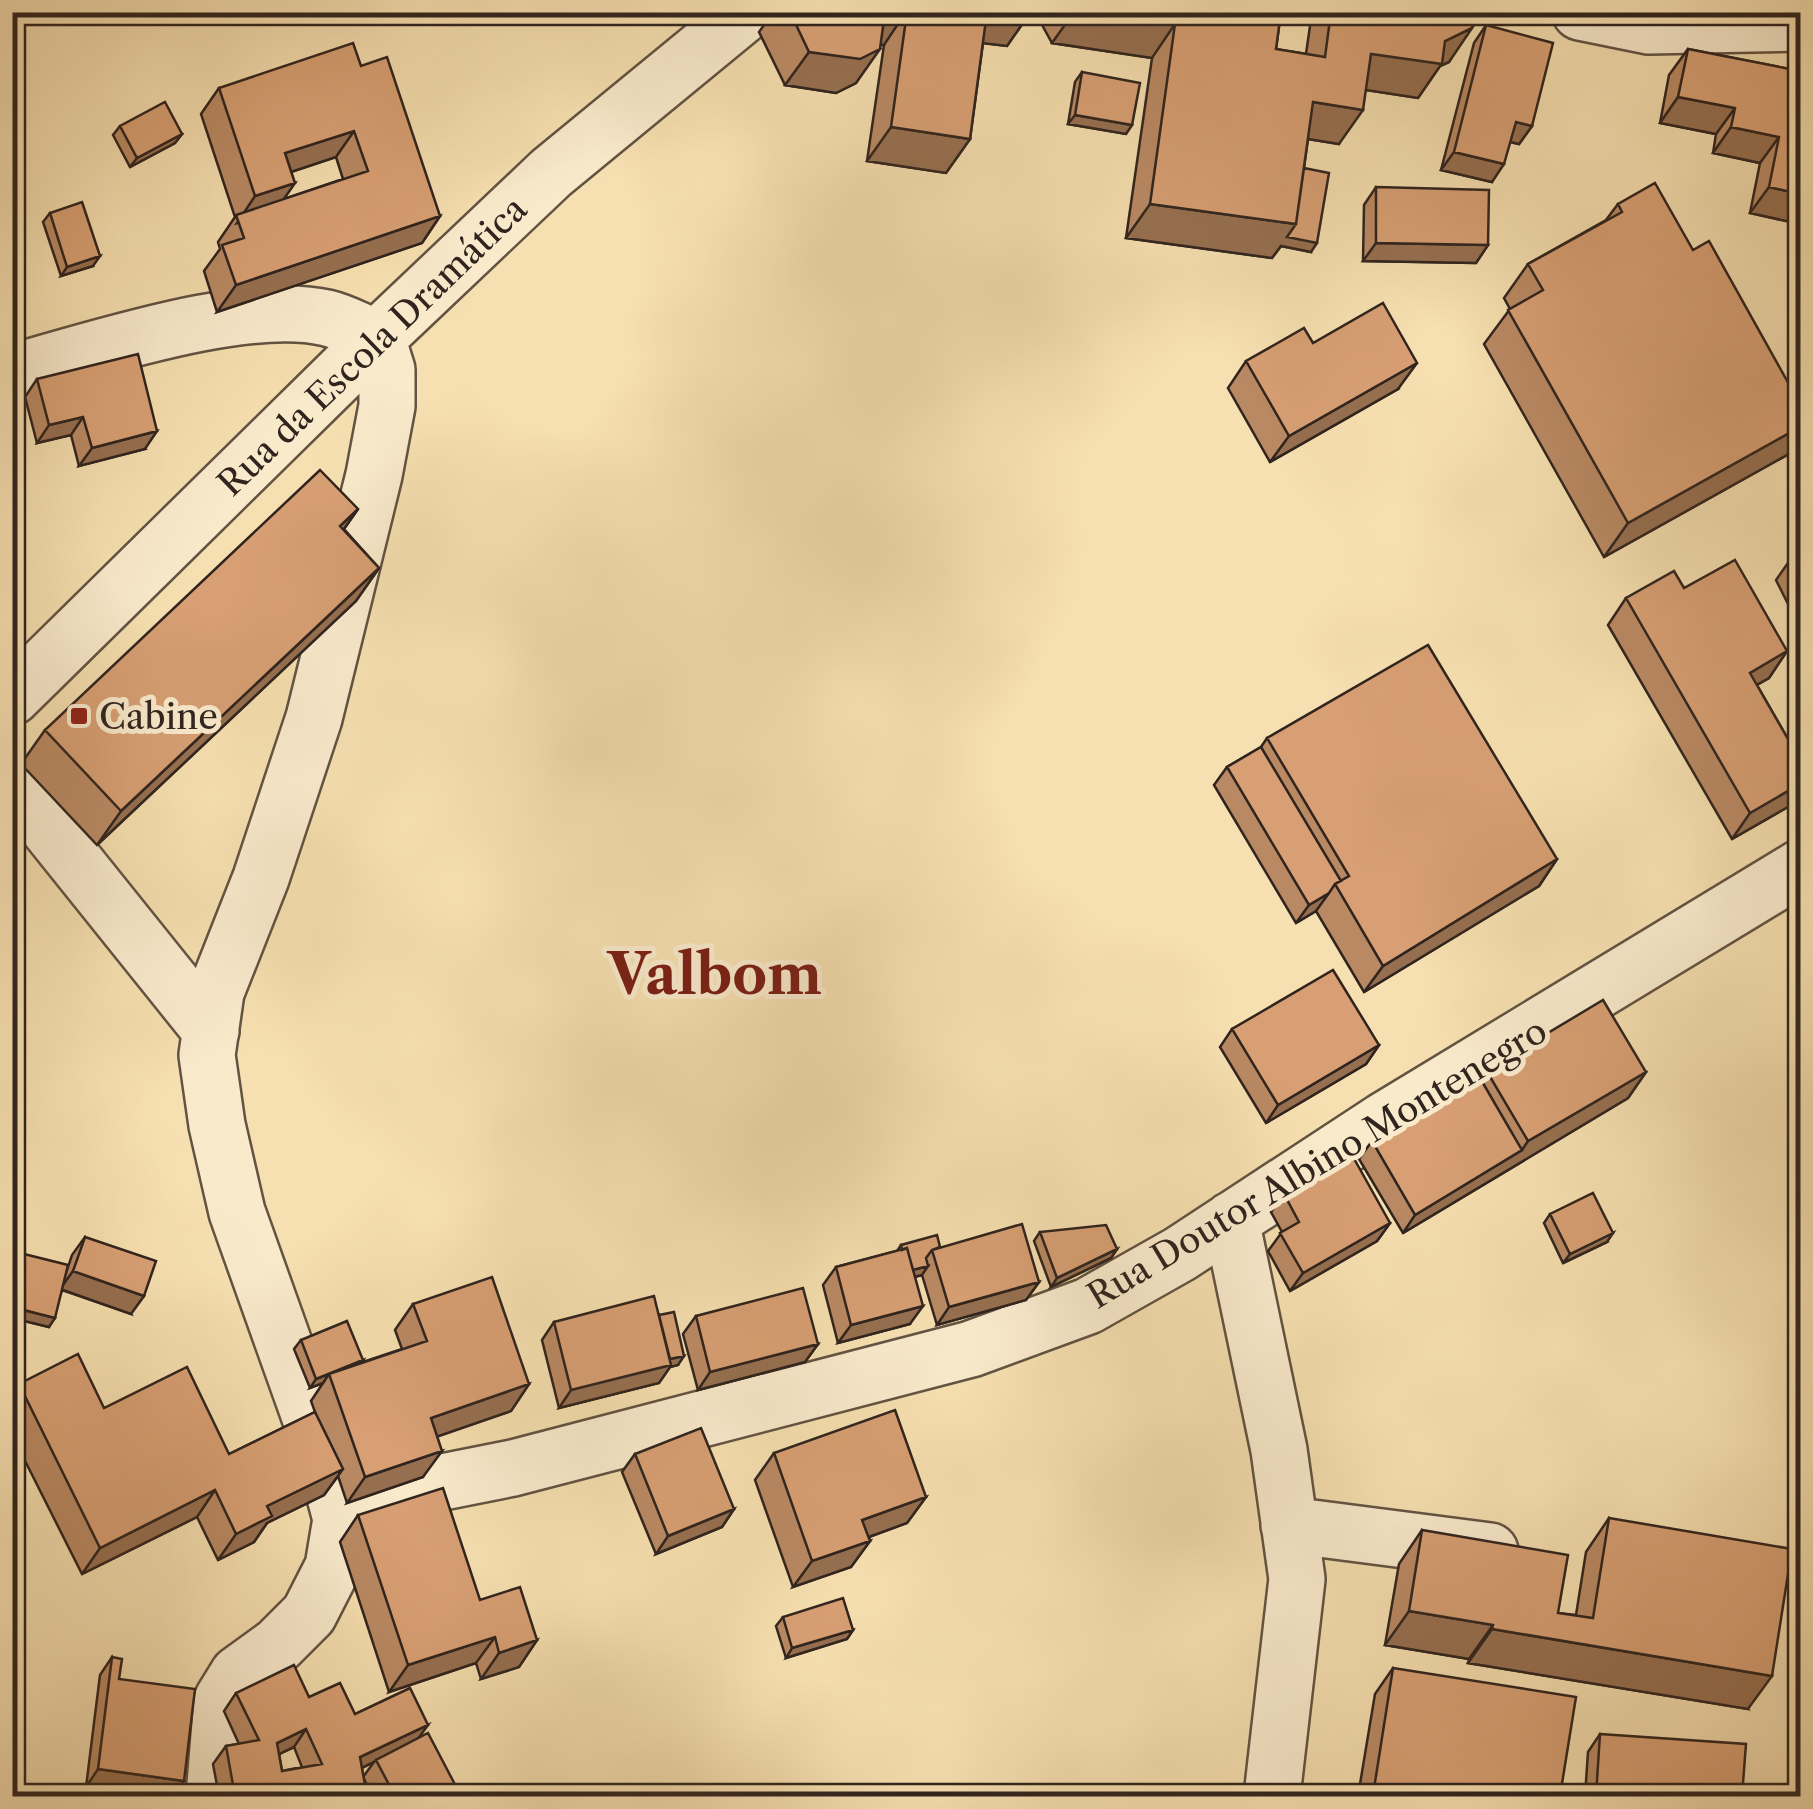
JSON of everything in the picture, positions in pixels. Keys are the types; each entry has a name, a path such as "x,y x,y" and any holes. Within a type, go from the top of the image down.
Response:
{"street":[{"name":"Rua da Escola Dramática","path":"12,697 550,174 746,12"},
{"path":"1580,12 1649,26 1800,23"},
{"path":"12,372 156,334 269,312 328,318 377,338 387,370 387,406 374,475 314,718 261,878 216,992 211,1030 208,1055 217,1125 238,1212 325,1459 341,1519 334,1568 310,1614 278,1645 238,1674 222,1700 214,1796"},
{"path":"12,784 211,1030"},
{"name":"Rua Doutor Albino Montenegro","path":"337,1503 513,1468 971,1349 1088,1306 1231,1220 1383,1121 1800,868"},
{"path":"1231,1220 1279,1450 1297,1579 1272,1796"},
{"path":"1289,1525 1538,1557"}],"building":[{"path":"790,12 885,12 880,49 860,59 809,52"},
{"path":"907,12 987,12 970,139 891,127"},
{"path":"1098,12 1281,12 1276,49 1325,57 1331,12 1475,12 1472,28 1445,41 1442,64 1371,54 1363,110 1313,102 1296,224 1150,204 1175,24"},
{"path":"1486,25 1553,43 1532,126 1516,122 1504,164 1454,152"},
{"path":"353,43 361,66 387,57 440,216 236,285 222,245 244,238 236,215 368,171 354,131 285,153 295,183 255,196 219,88"},
{"path":"1688,49 1800,71 1800,194 1769,187 1779,137 1731,127 1735,108 1678,97"},
{"path":"1082,72 1140,83 1132,125 1075,115"},
{"path":"165,102 182,134 137,158 120,126"},
{"path":"1304,168 1329,173 1317,243 1287,237 1296,224"},
{"path":"1655,183 1693,250 1709,241 1800,404 1800,427 1628,523 1508,310 1543,290 1528,264 1622,212 1618,204"},
{"path":"1376,187 1489,190 1488,245 1376,243"},
{"path":"82,202 100,256 67,267 50,213"},
{"path":"1383,303 1417,363 1289,436 1246,361 1304,328 1313,343"},
{"path":"138,354 157,431 92,448 83,417 49,425 37,379"},
{"path":"12,440 20,468 12,470"},
{"path":"320,470 358,509 340,526 379,568 121,811 45,730"},
{"path":"1735,560 1787,651 1750,673 1800,760 1800,784 1750,813 1626,598 1674,571 1684,588"},
{"path":"1428,645 1557,859 1383,966 1335,884 1349,876 1267,738"},
{"path":"1261,747 1341,881 1309,905 1227,767"},
{"path":"1333,970 1379,1045 1278,1105 1232,1029"},
{"path":"1603,1000 1646,1072 1528,1141 1486,1070"},
{"path":"1480,1078 1522,1150 1415,1215 1372,1141"},
{"path":"1352,1155 1390,1223 1303,1273 1280,1233 1299,1222 1284,1194"},
{"path":"1593,1193 1613,1233 1570,1254 1550,1214"},
{"path":"1022,1224 1039,1282 949,1307 932,1250"},
{"path":"1106,1225 1117,1249 1057,1278 1040,1232"},
{"path":"937,1235 940,1247 926,1258 928,1266 913,1270 907,1248 902,1250 901,1245"},
{"path":"85,1237 156,1261 144,1296 73,1271"},
{"path":"907,1248 923,1306 851,1325 836,1267"},
{"path":"20,1253 68,1265 55,1318 12,1307 12,1286"},
{"path":"492,1277 529,1384 431,1418 442,1451 365,1477 329,1374 427,1341 413,1304"},
{"path":"803,1288 818,1344 710,1372 696,1316"},
{"path":"654,1296 671,1365 571,1390 554,1322"},
{"path":"674,1312 684,1356 670,1359 659,1315"},
{"path":"347,1321 363,1360 316,1379 301,1340"},
{"path":"78,1354 104,1408 187,1367 229,1454 315,1412 343,1469 267,1506 272,1516 236,1534 215,1490 100,1548 19,1384"},
{"path":"895,1410 926,1497 862,1520 870,1541 812,1561 774,1453"},
{"path":"701,1428 734,1509 668,1536 635,1454"},
{"path":"443,1488 480,1600 520,1587 537,1640 499,1653 495,1637 408,1665 358,1515"},
{"path":"1609,1518 1792,1549 1772,1676 1492,1629 1493,1625 1409,1611 1422,1530 1568,1555 1558,1613 1593,1618"},
{"path":"843,1598 853,1630 792,1648 783,1617"},
{"path":"112,1657 122,1659 119,1679 195,1689 184,1781 98,1769"},
{"path":"294,1665 309,1697 340,1683 355,1714 410,1688 428,1725 360,1757 367,1796 324,1796 322,1787 274,1796 235,1796 226,1746 259,1740 236,1693","holes":["306,1729 322,1764 282,1771 277,1743"]},
{"path":"1393,1668 1576,1697 1560,1796 1373,1795"},
{"path":"428,1733 461,1796 395,1796 376,1760"},
{"path":"1600,1734 1746,1744 1742,1796 1596,1796"}],"place":[{"name":"Cabine","path":"79,716"}],"district":[{"name":"Valbom","path":"715,974"}]}
